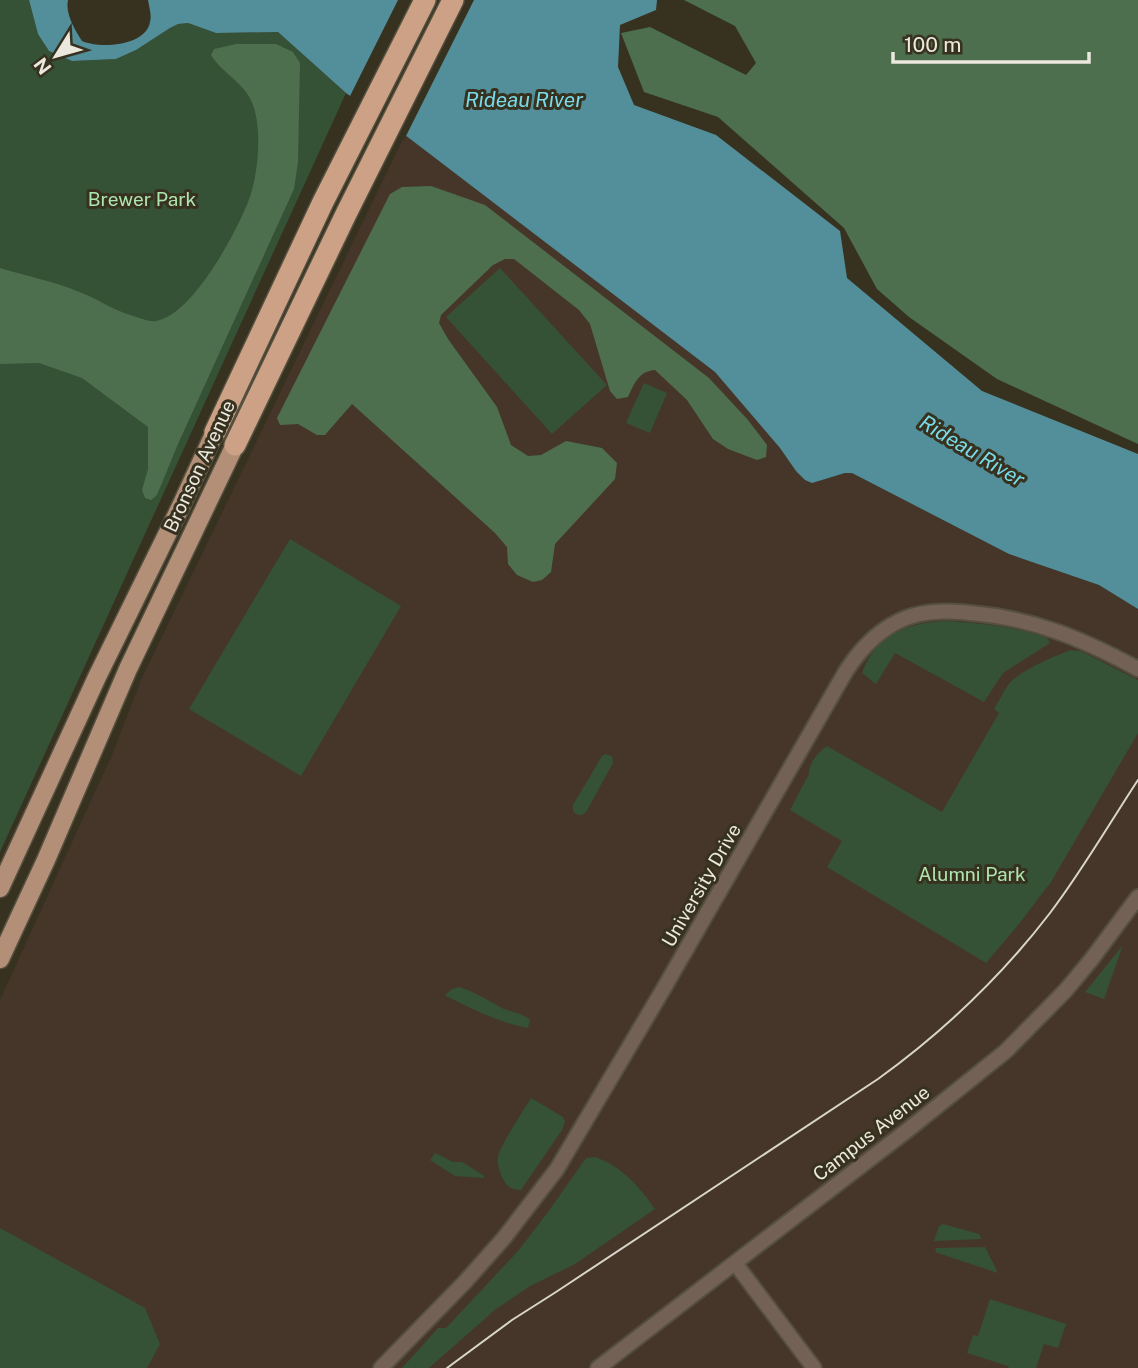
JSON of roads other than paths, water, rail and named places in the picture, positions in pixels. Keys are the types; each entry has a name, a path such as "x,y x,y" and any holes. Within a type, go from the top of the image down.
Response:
{"highway":[{"name":"Bronson Avenue","path":"215,432 323,202 425,0"},
{"name":"Bronson Avenue","path":"235,445 453,0"}],"main road":[{"name":"Bronson Avenue","path":"0,888 97,677 215,432"},
{"name":"Bronson Avenue","path":"0,958 46,860 119,688 235,445"}],"street":[{"name":"University Drive","path":"382,1368 504,1238 557,1169 846,670 873,638 904,618 927,613 998,615 1042,625 1138,669"},
{"name":"Campus Avenue","path":"598,1368 1006,1051 1066,990 1138,897"},
{"path":"736,1263 814,1368"}],"water":[{"name":"Rideau River","path":"29,0 68,0 69,16 82,41 110,45 131,41 147,30 151,17 148,0 657,0 656,10 620,25 618,67 634,105 716,135 840,231 847,278 982,391 1138,454 1138,609 1099,585 1009,554 852,473 812,483 805,480 715,372 346,93 278,32 216,33 188,23 178,24 116,59 72,61 49,51 38,34"}],"tram line":[{"path":"447,1368 512,1320 878,1079 948,1023 1012,959 1050,913 1138,780"}],"park label":[{"name":"Brewer Park","path":"142,199"},
{"name":"Alumni Park","path":"972,874"}]}
